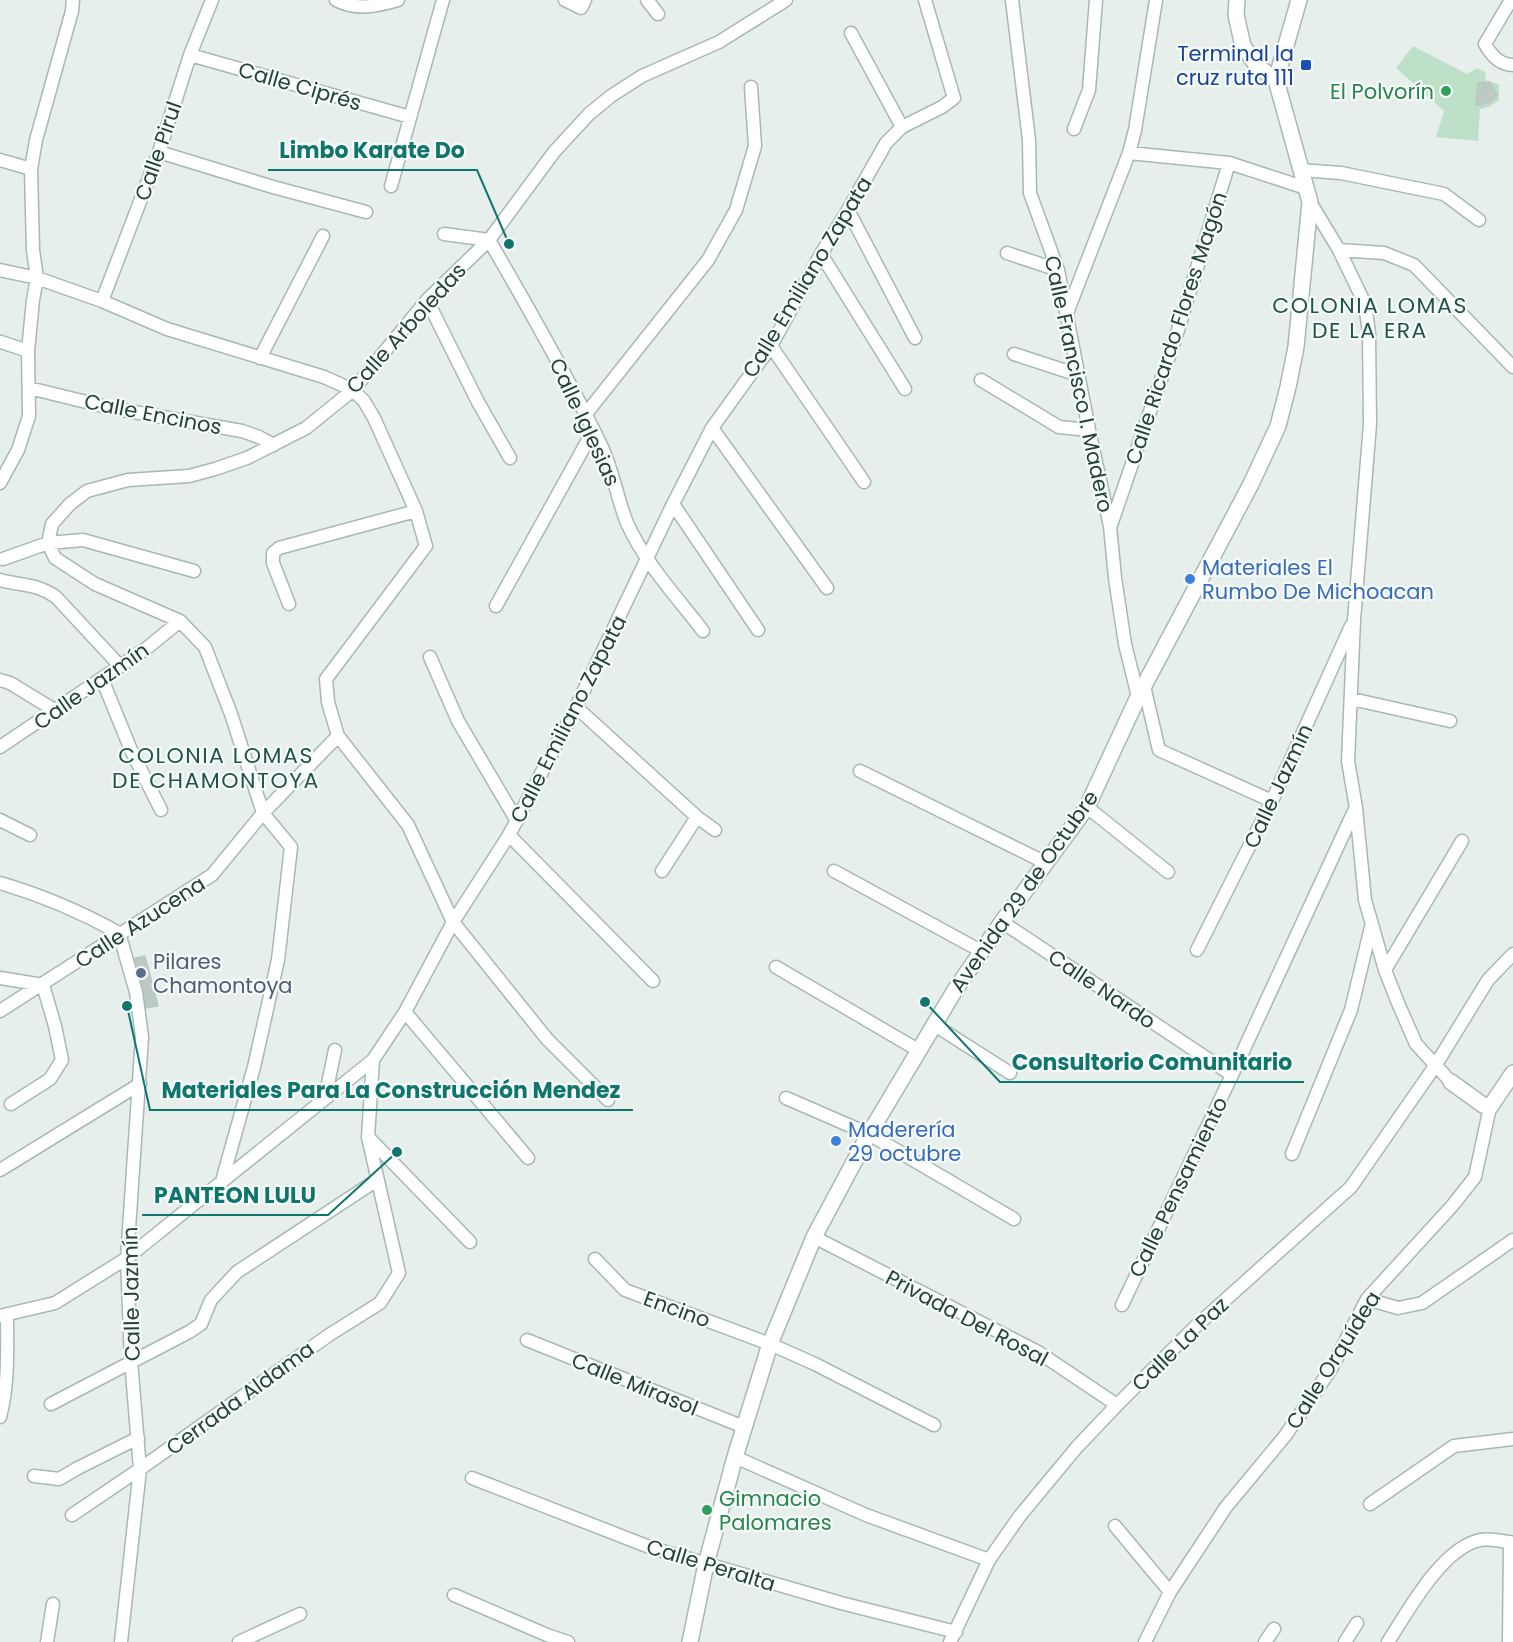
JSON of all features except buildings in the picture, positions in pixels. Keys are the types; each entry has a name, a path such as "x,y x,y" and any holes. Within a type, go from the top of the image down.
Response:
{"street":[{"path":"2,477 18,450 29,416 28,351 37,278 33,250 31,169 36,140 72,11 73,0"},
{"name":"Calle Pirul","path":"102,301 159,152 190,55 212,0"},
{"path":"336,0 350,6 374,7 398,0"},
{"path":"391,186 443,0"},
{"path":"565,0 580,8 585,0"},
{"path":"646,0 658,14"},
{"name":"Calle Arboledas","path":"48,543 52,524 70,504 87,491 128,480 189,476 247,458 306,428 353,390 427,300 489,240 554,152 589,114 611,96 642,76 719,42 786,0"},
{"name":"Calle Emiliano Zapata","path":"0,1417 8,1353 3,1315 56,1303 127,1257 372,1060 405,1012 453,922 517,821 712,428 771,346 820,254 886,143 902,127 942,107 954,98 925,0"},
{"name":"Calle Francisco I. Madero","path":"1012,0 1029,140 1030,193 1058,270 1110,526 1123,633 1159,750 1272,801"},
{"path":"1074,129 1089,90 1096,0"},
{"path":"1067,315 1129,153 1135,130 1156,0"},
{"path":"1237,0 1236,15 1243,46 1257,66 1276,80"},
{"path":"1299,0 1276,80 1308,195 1340,250 1365,304 1369,333 1370,424 1354,620 1348,761 1356,808 1365,900 1385,970 1416,1044 1451,1082 1487,1106 1513,1073"},
{"path":"1511,0 1485,44 1492,57 1508,66 1513,65"},
{"path":"851,33 902,127"},
{"name":"Calle Ciprés","path":"190,55 410,117"},
{"path":"585,415 708,260 736,210 755,147 751,87"},
{"path":"159,152 273,188 366,212"},
{"path":"1129,153 1229,163 1308,195"},
{"path":"0,160 31,169"},
{"name":"Calle Ricardo Flores Magón","path":"1110,526 1178,330 1229,163"},
{"path":"1300,170 1341,172 1444,194 1479,220"},
{"name":"Avenida 29 de Octubre","path":"690,1642 706,1564 744,1427 770,1344 814,1237 869,1134 933,1024 981,951 1088,807 1141,692 1251,484 1278,426 1296,347 1308,195"},
{"path":"848,210 915,338"},
{"path":"444,234 489,240"},
{"path":"260,358 323,236"},
{"name":"Calle Iglesias","path":"489,240 543,334 593,431 616,483 627,523 648,559 703,631"},
{"path":"1340,250 1384,253 1414,265 1513,367"},
{"path":"1007,253 1058,270"},
{"path":"820,254 904,389"},
{"path":"0,270 37,278 102,301 166,329 324,377 353,390 364,401 374,418 416,512 426,546 326,679 328,702 338,736 408,825 453,922 547,1039 608,1100"},
{"path":"427,300 478,402 510,458"},
{"path":"1,342 28,351"},
{"path":"771,346 864,482"},
{"path":"1014,354 1069,372 1077,369"},
{"path":"981,380 1059,427 1089,430"},
{"name":"Calle Encinos","path":"29,388 111,408 242,431 260,437 274,446"},
{"path":"712,428 827,588"},
{"path":"496,606 593,431"},
{"path":"673,504 758,630"},
{"path":"289,604 272,558 273,553 279,548 416,512"},
{"path":"3,558 48,543 83,540 194,571"},
{"path":"48,543 55,558 68,568 95,584 180,621 205,647 231,714 263,813 291,847 278,960 254,1066 222,1181"},
{"path":"0,580 32,584 45,589 56,597 120,666"},
{"name":"Calle Jazmín","path":"1197,950 1272,801 1354,620"},
{"name":"Calle Jazmín","path":"0,747 56,711 180,621"},
{"path":"430,657 458,721 517,821"},
{"path":"102,678 131,750 161,810"},
{"path":"0,680 10,683 56,711"},
{"path":"1352,699 1450,721"},
{"path":"576,706 697,817 715,830"},
{"name":"Calle Azucena","path":"0,1011 212,875 263,813 338,736"},
{"path":"860,771 1046,863"},
{"path":"1088,807 1168,872"},
{"name":"Calle Pensamiento","path":"1122,1305 1356,808"},
{"path":"662,871 697,817"},
{"path":"0,820 30,835"},
{"path":"509,835 653,981"},
{"path":"1385,970 1462,841"},
{"path":"834,871 981,951"},
{"path":"0,883 32,892 119,933"},
{"name":"Calle Nardo","path":"1002,922 1232,1075"},
{"path":"1292,1154 1351,1010 1372,924"},
{"name":"Calle Jazmín","path":"119,933 136,992 142,1037 127,1257 131,1361 140,1469 121,1642"},
{"name":"Calle La Paz","path":"953,1637 989,1560 1019,1517 1077,1447 1117,1405 1196,1328 1351,1188 1435,1066 1488,980 1513,954"},
{"path":"776,967 918,1050"},
{"path":"0,978 43,985 56,1026 62,1060 50,1079 11,1104"},
{"path":"405,1012 528,1158"},
{"path":"933,1024 1010,1073"},
{"path":"325,1098 335,1050"},
{"path":"51,1404 131,1361 175,1341 201,1324 211,1300 237,1272 377,1180 368,1137 372,1060"},
{"path":"0,1170 140,1084"},
{"path":"786,1098 869,1134 1014,1219"},
{"name":"Calle Orquídea","path":"1145,1642 1170,1592 1226,1508 1285,1436 1331,1369 1367,1299 1452,1206 1475,1177 1487,1106"},
{"path":"368,1137 470,1242"},
{"name":"Cerrada Aldama","path":"72,1515 329,1335 380,1303 399,1273 377,1180"},
{"name":"Privada Del Rosal","path":"814,1237 1038,1353 1117,1405"},
{"path":"1367,1299 1398,1308 1422,1302 1513,1240"},
{"name":"Encino","path":"595,1258 625,1290 770,1344 815,1364 887,1403 934,1425"},
{"name":"Calle Mirasol","path":"526,1340 744,1427"},
{"path":"34,1476 59,1479 138,1438"},
{"path":"1370,1504 1454,1446 1513,1439"},
{"path":"735,1457 866,1515 989,1560"},
{"name":"Calle Peralta","path":"472,1478 652,1548 953,1637"},
{"path":"1115,1526 1170,1592"},
{"path":"1388,1642 1438,1569 1460,1550 1480,1540 1511,1542 1509,1642"},
{"path":"454,1594 568,1642"},
{"path":"47,1642 53,1604"},
{"path":"239,1642 300,1614"},
{"path":"1345,1642 1357,1623"},
{"path":"1265,1642 1274,1629"}],"green space":[{"name":"El Polvorín","path":"1413,46 1467,74 1477,68 1485,72 1486,81 1499,84 1499,100 1489,107 1480,109 1478,141 1436,137 1444,111 1396,68"}],"place":[{"name":"Terminal la cruz ruta 111","path":"1306,65"},
{"name":"El Polvorín","path":"1446,91"},
{"name":"Limbo Karate Do","path":"509,244"},
{"name":"Materiales El Rumbo De Michoacan","path":"1190,579"},
{"name":"Pilares Chamontoya","path":"141,973"},
{"name":"Consultorio Comunitario","path":"925,1002"},
{"name":"Materiales Para La Construcción Mendez","path":"127,1006"},
{"name":"Maderería 29 octubre","path":"836,1141"},
{"name":"PANTEON LULU","path":"397,1152"},
{"name":"Gimnacio Palomares","path":"707,1510"}],"district":[{"name":"COLONIA LOMAS DE LA ERA","path":"1370,318"},
{"name":"COLONIA LOMAS DE CHAMONTOYA","path":"216,768"}]}
